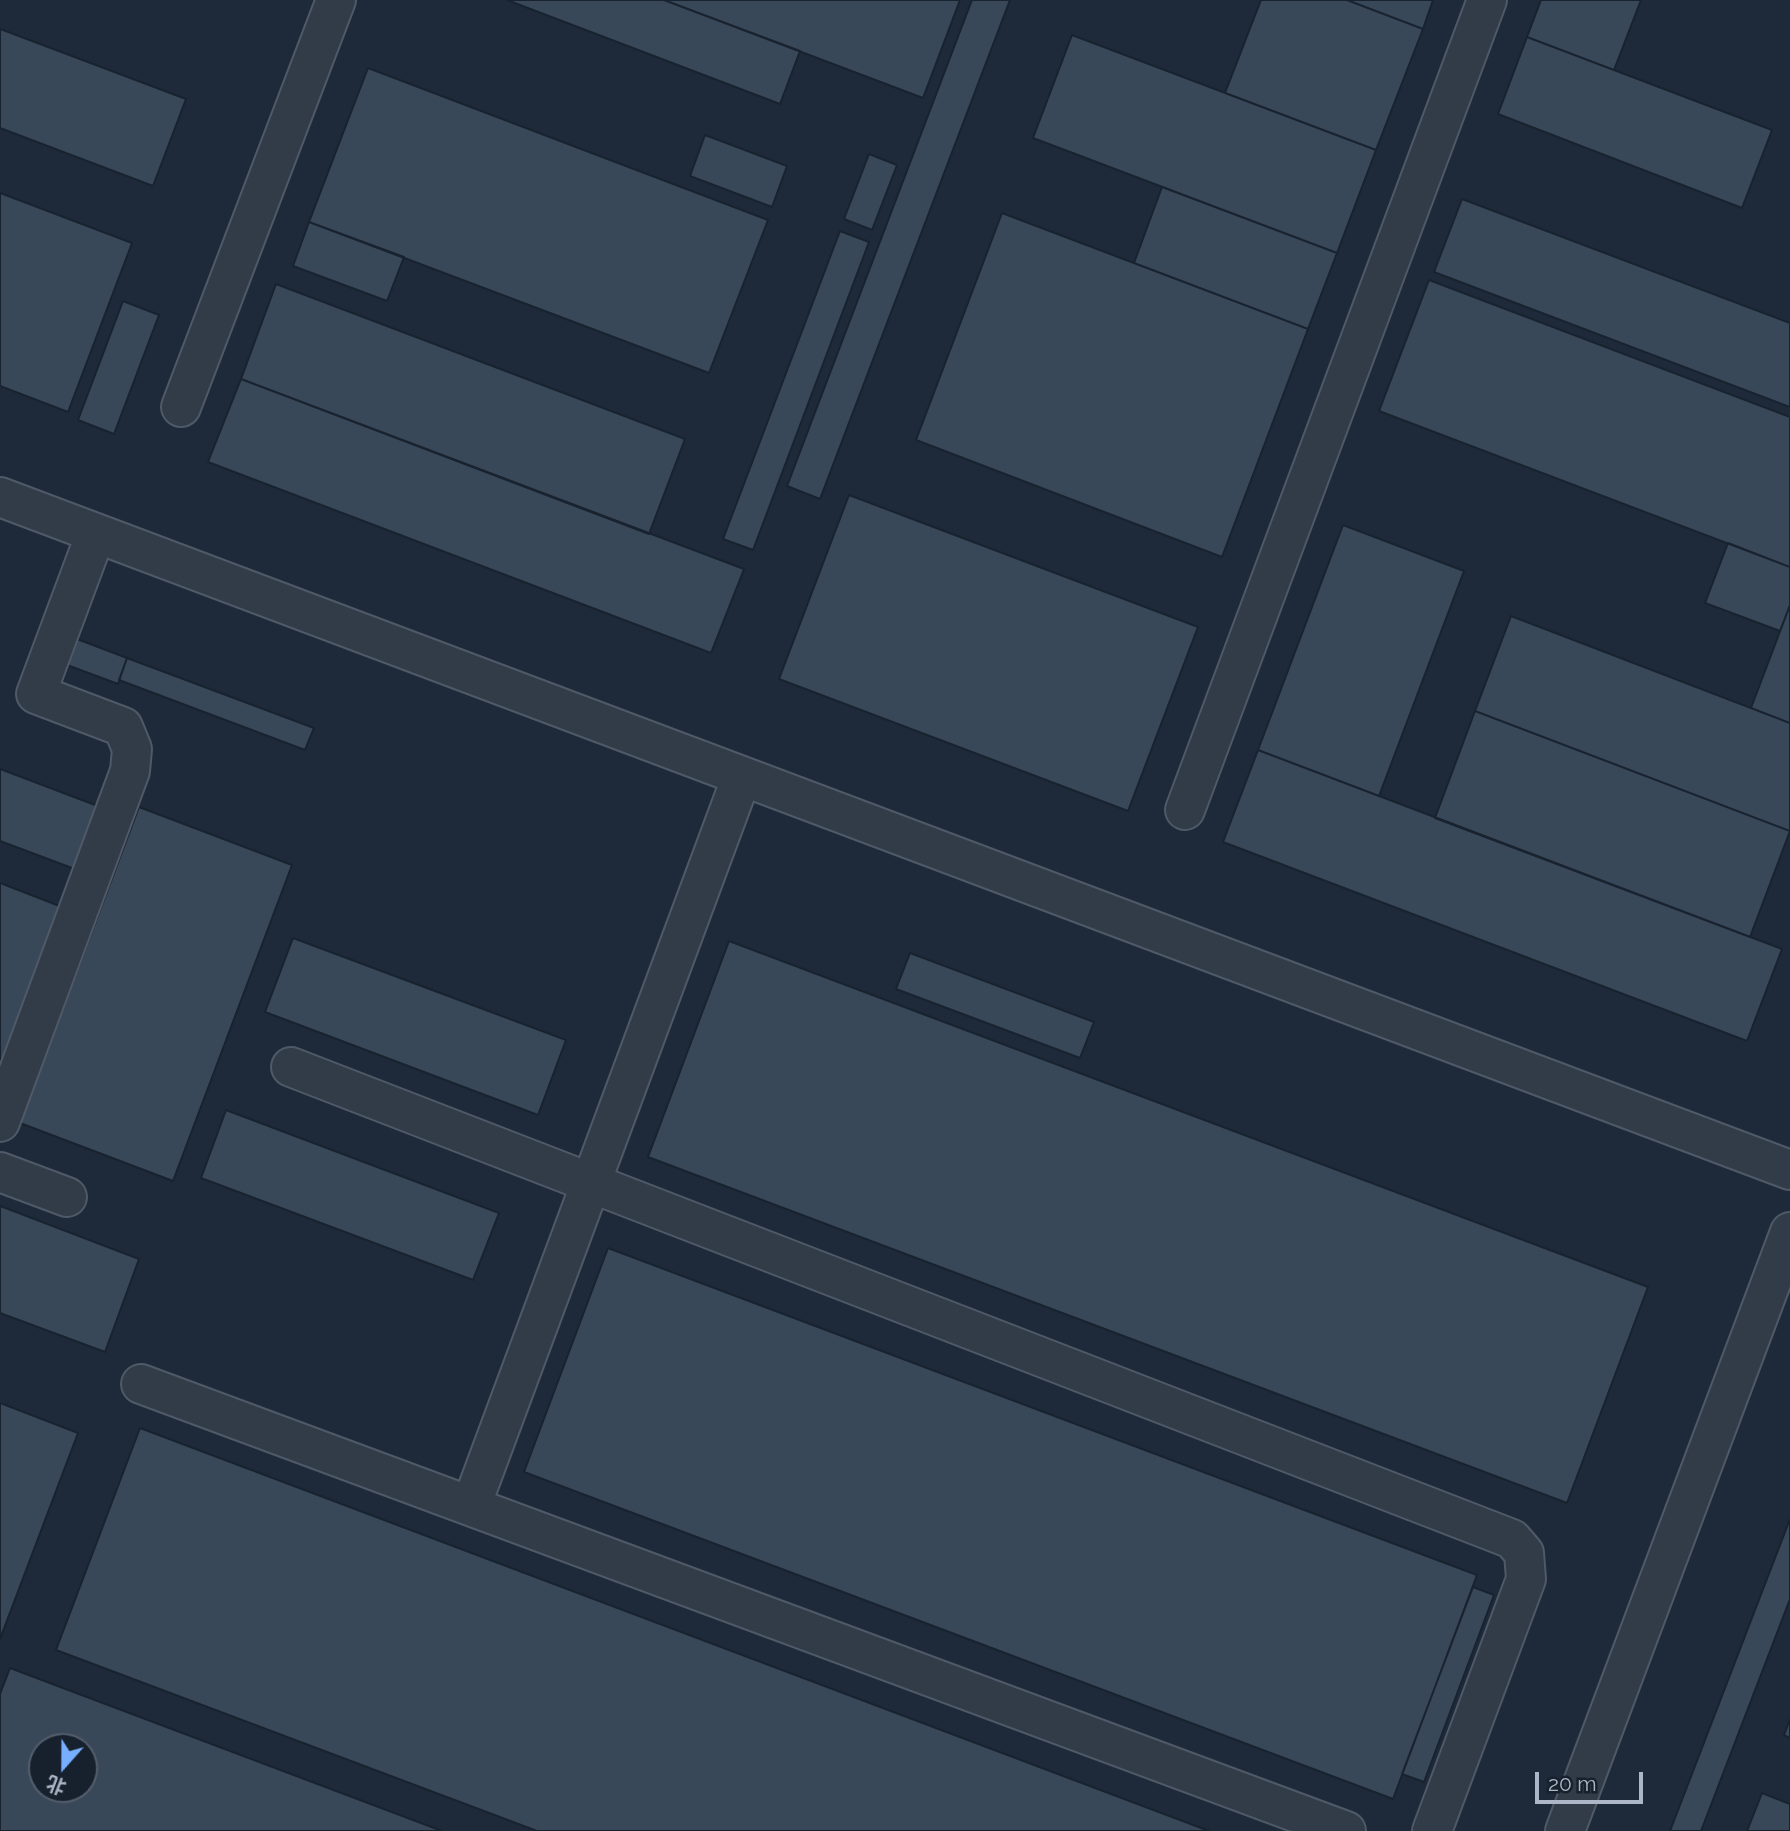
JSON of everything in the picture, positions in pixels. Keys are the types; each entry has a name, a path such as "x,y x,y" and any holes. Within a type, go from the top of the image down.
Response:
{"street":[{"path":"181,407 336,0"},
{"path":"1185,810 1487,0"},
{"path":"0,497 1790,1170"},
{"path":"0,1122 130,771 132,749 123,727 36,695 96,533"},
{"path":"471,1506 742,776"},
{"path":"292,1067 1512,1539 1524,1553 1526,1578 1432,1831"},
{"path":"0,1172 67,1197"},
{"path":"1565,1831 1790,1232"},
{"path":"141,1384 1346,1831"}],"building":[{"path":"507,0 664,0 800,51 780,104"},
{"path":"664,0 960,0 923,98"},
{"path":"972,0 1010,0 820,499 787,486"},
{"path":"1261,0 1347,0 1423,29 1376,150 1225,93"},
{"path":"1347,0 1433,0 1423,29"},
{"path":"1541,0 1641,0 1614,70 1527,37"},
{"path":"0,29 186,99 153,186 0,128"},
{"path":"1072,35 1376,150 1337,253 1033,138"},
{"path":"1527,37 1772,130 1742,208 1498,114"},
{"path":"368,68 768,220 709,373 309,222"},
{"path":"705,135 787,166 772,207 690,176"},
{"path":"869,154 897,165 872,230 844,219"},
{"path":"1162,187 1337,253 1308,329 1134,263"},
{"path":"0,193 132,243 68,412 0,386"},
{"path":"1462,199 1790,323 1790,407 1434,272"},
{"path":"1002,213 1308,329 1222,557 916,440"},
{"path":"309,222 404,257 387,301 293,266"},
{"path":"840,231 869,242 753,550 723,539"},
{"path":"1429,280 1790,417 1790,567 1379,411"},
{"path":"276,284 685,439 649,534 241,379"},
{"path":"123,301 159,315 114,434 78,420"},
{"path":"241,379 744,569 711,653 208,462"},
{"path":"849,495 1198,627 1128,811 779,679"},
{"path":"1343,525 1464,571 1379,796 1258,750"},
{"path":"1728,543 1790,567 1790,605 1780,631 1705,603"},
{"path":"1790,605 1790,723 1751,708"},
{"path":"1511,616 1790,723 1790,831 1475,711"},
{"path":"77,639 127,658 118,684 67,665"},
{"path":"127,658 314,728 305,750 119,680"},
{"path":"1475,711 1790,831 1750,937 1435,818"},
{"path":"1258,750 1782,949 1747,1041 1223,842"},
{"path":"0,769 103,808 80,871 0,841"},
{"path":"139,807 292,865 173,1181 20,1123"},
{"path":"0,883 62,907 0,1071"},
{"path":"293,938 566,1040 538,1115 265,1012"},
{"path":"729,941 1648,1287 1567,1503 648,1157"},
{"path":"910,953 1094,1022 1080,1058 896,989"},
{"path":"226,1110 499,1213 473,1280 201,1178"},
{"path":"0,1206 139,1259 105,1352 0,1313"},
{"path":"608,1248 1477,1575 1393,1799 524,1472"},
{"path":"0,1403 78,1433 0,1639"},
{"path":"140,1428 1209,1831 537,1831 56,1650"},
{"path":"1790,1519 1790,1599 1701,1831 1670,1831"},
{"path":"1473,1587 1494,1595 1424,1782 1402,1774"},
{"path":"10,1668 442,1831 0,1831 0,1694"},
{"path":"1790,1719 1790,1738 1784,1735"},
{"path":"1762,1793 1790,1804 1790,1831 1747,1831"}]}
